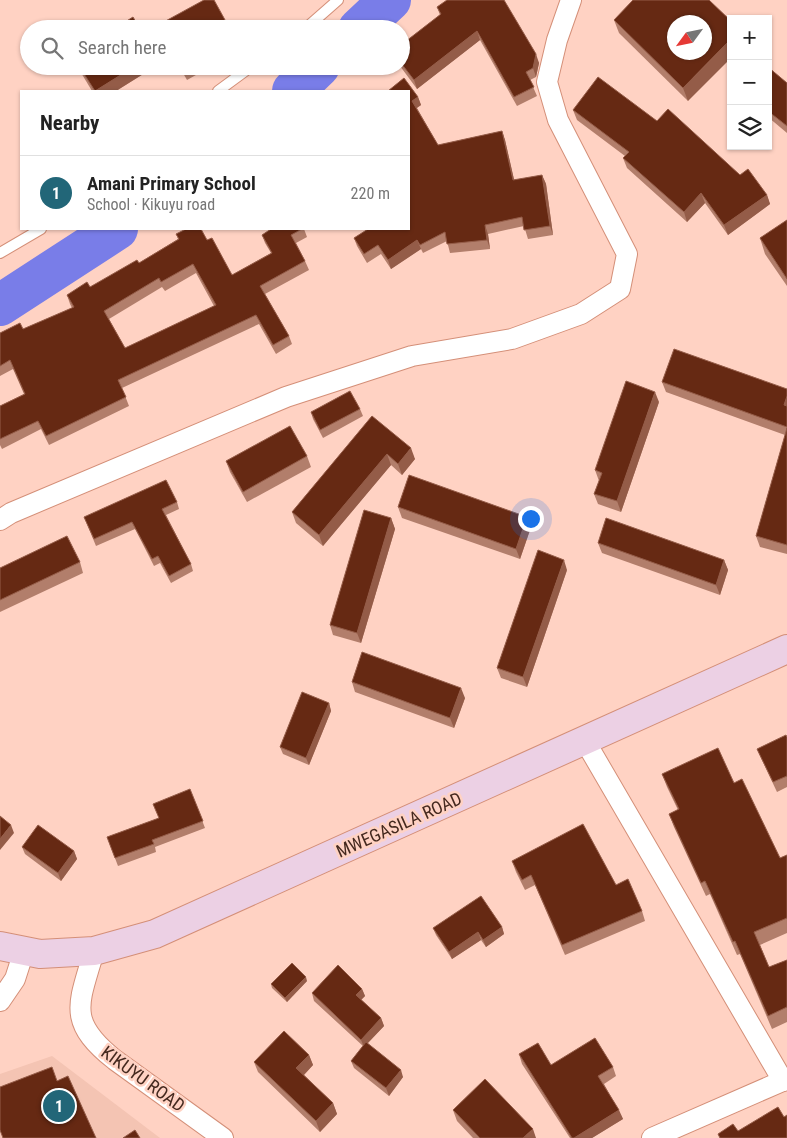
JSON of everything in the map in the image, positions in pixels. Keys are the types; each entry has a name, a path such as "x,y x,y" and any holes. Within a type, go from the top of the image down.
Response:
{"street":[{"path":"0,520 11,513 286,397 412,356 512,339 581,314 620,289 627,254 558,120 547,82 557,40 571,0"},
{"name":"MWEGASILA ROAD","path":"12,948 40,954 94,951 155,934 787,649"},
{"path":"585,741 785,1080 652,1138"},
{"path":"0,1001 15,979 12,948"},
{"name":"KIKUYU ROAD","path":"94,951 79,1003 80,1018 86,1031 107,1054 223,1138"}],"lane":[{"path":"315,20 338,0"},
{"path":"219,90 240,75"},
{"path":"0,253 39,230"}],"shaded area":[{"path":"52,1056 160,1138 0,1138 0,1074"}],"building":[{"path":"204,0 214,0 225,20 167,20"},
{"path":"447,0 504,0 536,54 533,68 526,72 534,87 514,97 477,31 414,80 410,75 410,38 441,14 437,7"},
{"path":"633,0 709,0 727,17 727,43 712,58 712,15 667,15 667,60 710,60 683,88 614,20"},
{"path":"772,70 787,83 787,126 772,114"},
{"path":"85,75 121,75 97,90 94,90"},
{"path":"598,77 657,121 668,109 740,175 748,169 767,195 724,225 701,193 684,212 623,158 629,152 573,110"},
{"path":"404,78 418,97 412,101 438,145 502,131 513,180 542,175 550,226 524,230 522,217 485,225 487,240 447,244 445,232 420,245 417,240 388,260 378,245 364,254 354,238 366,230 410,230 410,90 389,90"},
{"path":"787,220 787,279 760,238"},
{"path":"184,230 202,230 207,240 212,238 232,275 272,253 262,235 270,230 300,230 291,235 305,261 260,286 289,336 273,345 256,315 118,380 126,397 46,436 38,421 0,439 0,406 25,394 10,360 0,366 0,333 20,323 23,329 74,307 67,295 87,282 90,287 137,260 139,263 179,239 176,234","holes":["193,264 216,305 125,348 104,311 159,278 161,282"]},
{"path":"674,349 787,389 784,405 787,406 787,427 662,382"},
{"path":"626,381 655,392 617,501 594,494 602,473 595,470"},
{"path":"350,391 360,409 320,430 311,412"},
{"path":"372,416 411,448 398,464 387,454 319,535 292,512"},
{"path":"290,426 307,456 243,492 226,461"},
{"path":"787,428 787,545 756,536"},
{"path":"409,475 527,517 516,549 398,507"},
{"path":"166,480 177,502 162,509 191,564 169,576 158,556 152,559 132,522 94,539 84,517"},
{"path":"364,510 391,518 357,633 330,625"},
{"path":"606,518 724,560 716,585 598,543"},
{"path":"67,536 80,562 0,600 0,568"},
{"path":"538,550 564,560 523,677 497,668"},
{"path":"362,652 461,688 450,718 352,682"},
{"path":"302,692 329,703 306,758 280,747"},
{"path":"786,735 787,776 773,782 757,749"},
{"path":"718,748 734,783 742,779 780,858 787,855 787,918 754,932 769,967 787,960 787,1007 768,1016 735,941 733,942 705,881 701,883 669,814 679,809 662,774"},
{"path":"190,789 203,821 152,840 154,844 115,858 107,837 159,818 153,804"},
{"path":"0,816 11,825 0,839"},
{"path":"583,824 616,885 628,879 642,911 562,945 531,875 522,880 512,861"},
{"path":"38,825 74,851 58,873 22,847"},
{"path":"481,896 502,927 483,940 478,932 449,952 433,928"},
{"path":"292,963 306,977 285,998 271,984"},
{"path":"338,965 362,989 356,995 381,1018 361,1040 312,993"},
{"path":"284,1031 309,1055 296,1068 333,1103 316,1121 254,1062"},
{"path":"595,1038 613,1067 598,1076 619,1110 572,1138 519,1054 538,1043 551,1065"},
{"path":"366,1042 401,1070 386,1088 351,1061"},
{"path":"52,1067 57,1081 68,1076 96,1138 3,1138 0,1130 0,1087"},
{"path":"485,1079 533,1129 523,1138 480,1138 453,1110"},
{"path":"778,1107 784,1117 787,1115 787,1138 720,1138 718,1134 733,1124 738,1131"},
{"path":"135,1130 140,1138 123,1138"}],"waterway":[{"path":"369,20 390,0"},
{"path":"294,90 310,75"},
{"path":"0,305 115,230"}],"place":[{"name":"Amani Primary School","path":"59,1106"}]}
